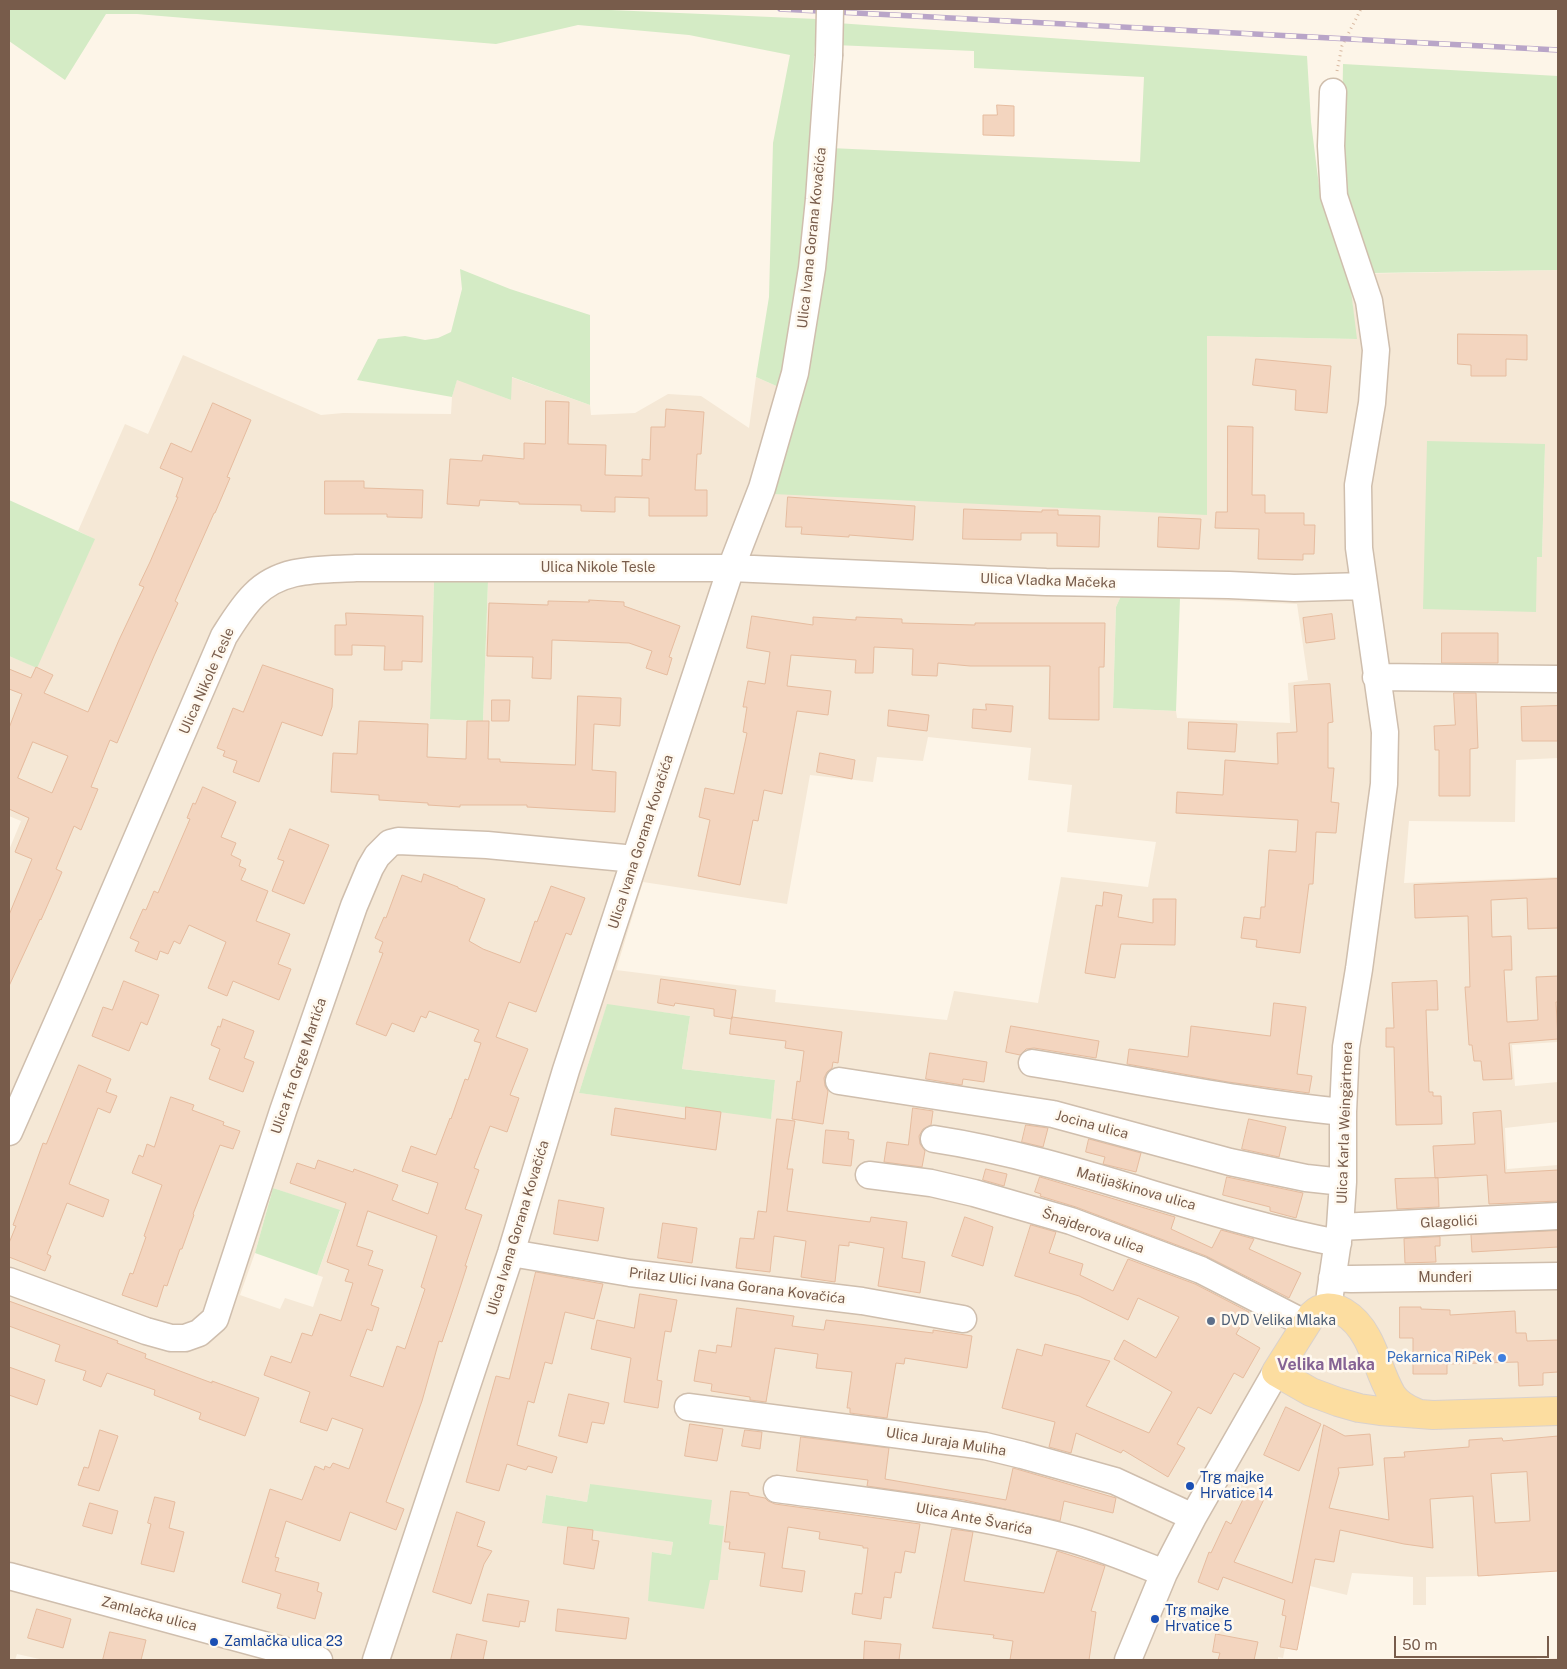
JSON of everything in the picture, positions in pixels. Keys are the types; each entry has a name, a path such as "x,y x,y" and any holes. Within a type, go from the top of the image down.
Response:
{"main road":[{"path":"1417,1414 1406,1408 1393,1396 1367,1337 1359,1326 1343,1311 1336,1308 1329,1307 1315,1311 1276,1372 1311,1392 1338,1402 1373,1410 1433,1416 1558,1411"}],"street":[{"name":"Ulica Ivana Gorana Kovačića","path":"376,1660 511,1253 566,1070 731,568 762,488 795,372 812,268 819,199 829,56 830,9"},
{"name":"Ulica Karla Weingärtnera","path":"1329,1307 1339,1235 1346,1047 1359,969 1384,784 1384,732 1359,548 1358,485 1372,403 1376,350 1369,301 1334,196 1332,146 1333,92"},
{"name":"Ulica Nikole Tesle","path":"9,1132 224,636 254,594 284,575 303,571 356,568 731,568"},
{"name":"Ulica Vladka Mačeka","path":"731,568 1046,582 1294,588 1364,586"},
{"path":"1376,677 1558,679"},
{"name":"Ulica fra Grge Martića","path":"9,1281 146,1331 171,1338 185,1338 200,1333 215,1320 283,1111 354,906 376,856 390,843 398,841 487,845 635,860"},
{"path":"1032,1063 1249,1100 1343,1112"},
{"name":"Jocina ulica","path":"839,1081 1052,1114 1230,1162 1306,1178 1342,1182"},
{"name":"Matijaškinova ulica","path":"934,1139 970,1145 1039,1162 1313,1238 1339,1235"},
{"name":"Šnajderova ulica","path":"868,1175 931,1183 1071,1221 1201,1270 1306,1324"},
{"name":"Glagolići","path":"1339,1235 1558,1216"},
{"name":"Prilaz Ulici Ivana Gorana Kovačića","path":"511,1253 630,1273 862,1301 963,1318"},
{"name":"Munđeri","path":"1332,1278 1558,1276"},
{"path":"1128,1660 1164,1573 1192,1517 1276,1372"},
{"name":"Ulica Juraja Muliha","path":"688,1407 985,1446 1115,1482 1192,1517"},
{"name":"Ulica Ante Švarića","path":"777,1489 954,1514 1003,1524 1071,1539 1164,1573"},
{"name":"Zamlačka ulica","path":"9,1576 319,1660"}],"path":[{"path":"1333,92 1342,46 1361,9"}],"shaded area":[{"path":"1558,270 1558,758 1516,760 1515,822 1409,821 1404,883 1558,877 1558,1042 1512,1045 1515,1086 1558,1082 1558,1122 1505,1128 1507,1169 1558,1165 1558,1571 1426,1577 1426,1605 1413,1605 1413,1577 1352,1573 1347,1595 1310,1586 1297,1650 1285,1648 1283,1658 1278,1657 1278,1660 44,1660 17,1654 15,1660 9,1660 9,850 21,821 9,816 9,656 36,667 94,539 78,531 125,424 148,434 183,355 321,415 343,413 451,414 452,397 457,379 511,400 511,377 590,405 591,415 635,413 668,394 701,396 749,428 756,377 781,388 1207,515 1207,336 1356,339 1349,274","holes":["1545,444 1542,557 1537,557","434,582 488,582 483,721 430,719","1121,596 1297,604 1308,680 1288,683 1290,723 1177,718 1176,711 1113,708 1116,607","928,737 1031,748 1028,780 1072,785 1067,832 1156,842 1148,887 1061,877 1038,1003 954,991 947,1020 775,1002 776,990 616,970 643,882 787,904 810,775 873,782 877,757 923,761","607,1005 690,1016 682,1069 775,1080 771,1118 579,1093","273,1188 340,1211 317,1275 323,1277 313,1307 285,1298 280,1309 240,1295 255,1253","590,1484 709,1524 723,1526 718,1580 710,1580 652,1552 671,1555 673,1542 542,1522 546,1495 587,1502"]},
{"path":"1536,1656 1537,1660 1455,1660"},
{"path":"1558,1658 1558,1660 1537,1660"}],"green space":[{"path":"9,9 588,9 817,19 812,83 809,197 781,388 756,377 769,297 773,143 790,55 689,35 578,25 496,44 137,14 106,14 65,80 9,41"},
{"path":"837,23 1307,56 1311,122 1319,186 1349,274 1357,339 1207,336 1207,515 773,494 830,148 1140,162 1144,77 974,68 974,51 835,45"},
{"path":"1343,64 1558,76 1558,270 1373,273 1341,185"},
{"path":"460,269 510,289 590,315 590,405 512,377 511,400 457,380 452,397 357,380 378,339 405,336 425,340 438,338 451,332 462,289"},
{"path":"1427,441 1545,444 1542,557 1537,557 1536,612 1423,609"},
{"path":"9,500 95,539 37,668 9,656"},
{"path":"488,581 483,721 430,719 434,582"},
{"path":"1121,596 1180,598 1176,711 1113,708 1116,607"},
{"path":"607,1004 690,1016 682,1069 775,1080 771,1119 579,1093"},
{"path":"273,1188 340,1210 317,1275 255,1253"},
{"path":"590,1484 712,1500 709,1524 724,1526 718,1580 710,1580 704,1609 648,1601 652,1552 671,1555 673,1542 542,1523 546,1495 587,1502"}],"building":[{"path":"997,105 1014,106 1014,136 983,135 983,115 997,115"},
{"path":"1458,334 1527,335 1527,360 1506,359 1506,376 1471,376 1471,365 1458,364"},
{"path":"1256,359 1331,366 1327,413 1295,410 1296,390 1253,385"},
{"path":"546,401 569,402 568,444 606,445 605,475 642,476 642,459 650,460 651,427 665,427 666,409 704,412 701,454 697,454 695,490 707,490 707,516 649,516 649,498 615,497 615,512 581,511 581,505 519,504 519,502 480,500 479,506 447,504 450,459 482,461 483,455 524,459 524,443 545,444"},
{"path":"213,403 251,420 227,477 230,478 175,601 178,603 117,743 110,740 91,787 98,789 81,830 74,826 56,869 62,872 9,986 9,915 32,859 15,852 29,818 9,809 9,728 22,694 9,689 9,669 31,678 36,667 53,675 44,693 88,712 144,587 139,585 178,497 176,497 183,478 160,468 171,443 191,452","holes":["33,742 68,756 52,793 18,778"]},
{"path":"1228,426 1253,427 1252,495 1265,495 1265,513 1304,513 1304,525 1315,525 1314,554 1303,554 1303,560 1258,559 1259,529 1215,528 1216,512 1227,512"},
{"path":"325,481 364,481 364,488 423,490 422,518 387,517 387,514 325,514"},
{"path":"788,497 915,506 913,540 849,535 849,537 801,534 802,527 786,527"},
{"path":"964,509 1042,512 1042,510 1058,510 1058,515 1100,516 1099,547 1057,546 1057,533 1021,533 1021,540 963,539"},
{"path":"1159,517 1201,519 1199,549 1158,547"},
{"path":"589,600 624,602 624,606 680,626 669,657 672,658 667,675 646,668 652,651 629,643 552,640 551,679 532,678 533,657 487,656 489,603 548,605 548,601 589,602"},
{"path":"346,613 423,616 422,662 402,661 402,670 384,670 385,646 352,645 352,655 335,655 335,625 346,625"},
{"path":"1332,614 1335,639 1306,643 1303,618"},
{"path":"752,616 813,625 813,617 856,620 856,617 902,619 902,623 975,625 975,623 1105,623 1104,667 1099,667 1099,720 1049,719 1050,666 970,666 938,663 937,676 912,675 913,649 874,647 873,673 855,673 856,660 791,655 787,686 831,691 828,715 797,711 782,794 764,790 758,821 753,820 740,885 698,876 710,820 699,817 705,788 734,794 747,733 743,732 747,707 743,707 748,681 765,684 770,652 747,648"},
{"path":"1442,633 1498,633 1498,663 1442,663"},
{"path":"263,665 333,689 332,707 322,736 282,722 259,782 233,772 237,761 223,756 225,751 217,748 233,708 243,712"},
{"path":"1330,684 1333,722 1328,723 1328,768 1334,768 1331,802 1339,803 1336,833 1316,832 1313,884 1309,884 1300,953 1256,947 1257,940 1241,938 1244,917 1260,919 1261,907 1265,907 1269,850 1296,852 1298,820 1176,813 1177,792 1223,795 1225,760 1278,764 1277,733 1297,732 1294,686"},
{"path":"1454,693 1476,693 1478,748 1470,749 1470,796 1439,796 1439,750 1435,750 1434,726 1455,725"},
{"path":"578,696 621,698 620,726 594,724 592,770 616,772 615,812 527,807 527,805 460,805 460,807 428,805 428,803 379,800 379,795 331,792 333,753 357,754 359,721 428,724 427,757 466,759 467,721 489,721 488,759 500,759 500,762 575,765"},
{"path":"492,700 510,700 509,721 492,721"},
{"path":"986,704 1013,706 1011,732 972,728 973,709 986,710"},
{"path":"1558,706 1558,741 1522,741 1521,707"},
{"path":"889,710 929,715 927,731 888,726"},
{"path":"1189,722 1237,724 1235,752 1188,749"},
{"path":"820,753 855,760 852,779 817,772"},
{"path":"203,787 236,802 221,837 236,843 231,855 241,860 239,866 246,869 241,880 268,891 256,921 290,934 278,964 291,969 279,1000 233,981 227,996 208,988 226,942 189,925 180,944 174,941 168,954 160,951 157,960 135,951 139,942 130,938 143,909 146,910 154,891 158,893 190,819 187,818 193,803 195,804"},
{"path":"290,829 329,845 304,904 272,891 284,861 278,859"},
{"path":"424,874 485,899 469,941 483,949 520,963 535,921 537,922 551,886 585,898 571,935 566,933 536,1012 509,1002 496,1037 528,1049 510,1095 519,1098 507,1132 490,1126 474,1168 479,1170 465,1209 482,1215 442,1342 439,1341 422,1401 386,1502 404,1509 396,1530 350,1512 340,1541 286,1521 275,1557 279,1558 275,1571 319,1583 317,1591 322,1593 315,1619 277,1608 281,1594 242,1582 270,1489 302,1500 315,1466 324,1470 325,1466 330,1468 333,1463 349,1469 363,1429 332,1418 327,1431 300,1422 310,1392 264,1375 271,1356 291,1363 302,1333 312,1336 320,1314 341,1321 353,1283 345,1281 349,1270 327,1262 346,1203 290,1183 297,1163 315,1169 318,1160 353,1172 354,1169 398,1185 392,1200 428,1214 438,1183 402,1171 411,1146 436,1155 465,1079 468,1080 481,1043 474,1041 479,1030 429,1011 426,1018 421,1016 414,1032 392,1023 386,1036 356,1024 383,953 379,952 383,942 375,938 384,917 386,918 402,875 421,882","holes":["368,1211 437,1236 421,1287 425,1289 405,1349 397,1346 383,1387 350,1376 367,1329 372,1331 379,1308 371,1305 383,1270 368,1265 373,1251 357,1246"]},
{"path":"1558,879 1558,928 1528,929 1527,898 1491,900 1492,937 1511,936 1512,970 1504,970 1507,1022 1538,1020 1536,977 1558,976 1558,1002 1556,1002 1558,1039 1509,1043 1512,1079 1483,1080 1481,1061 1474,1061 1472,1045 1469,1045 1465,987 1470,987 1468,916 1415,918 1414,885"},
{"path":"1104,892 1122,895 1118,917 1153,923 1153,899 1176,899 1175,945 1121,944 1115,978 1085,973 1096,905 1102,906"},
{"path":"661,979 736,990 732,1019 714,1016 714,1009 675,1003 674,1006 658,1003"},
{"path":"124,981 159,995 147,1025 141,1022 129,1051 92,1036 103,1007 112,1010"},
{"path":"1437,981 1438,1010 1426,1010 1429,1092 1433,1092 1433,1096 1441,1096 1442,1124 1396,1125 1394,1047 1386,1047 1386,1028 1394,1028 1392,983"},
{"path":"1274,1003 1306,1007 1297,1074 1312,1076 1309,1093 1228,1082 1127,1064 1129,1049 1188,1057 1191,1026 1270,1036"},
{"path":"732,1017 842,1032 838,1063 833,1062 832,1068 824,1078 828,1091 823,1124 792,1119 797,1081 800,1082 804,1051 785,1048 786,1041 730,1034"},
{"path":"223,1019 254,1031 244,1058 254,1062 243,1092 209,1079 220,1049 211,1045 218,1026 220,1027"},
{"path":"1011,1026 1099,1041 1096,1058 1034,1048 1026,1049 1020,1055 1006,1052"},
{"path":"930,1053 987,1062 984,1082 963,1079 962,1085 926,1079"},
{"path":"79,1065 111,1079 106,1092 117,1096 110,1113 98,1108 69,1184 109,1200 103,1217 67,1203 47,1254 51,1256 45,1271 9,1257 9,1243 16,1226 13,1225 43,1143 46,1144"},
{"path":"171,1097 194,1105 192,1110 224,1122 223,1125 240,1131 233,1149 220,1145 193,1214 182,1249 180,1249 167,1286 164,1285 157,1307 122,1295 130,1273 133,1274 162,1185 132,1173 139,1155 143,1157 147,1144 154,1147"},
{"path":"686,1107 721,1112 716,1150 611,1135 615,1108 685,1119"},
{"path":"913,1108 933,1111 931,1125 923,1129 919,1136 920,1144 925,1151 922,1167 884,1162 887,1142 908,1145"},
{"path":"1501,1111 1505,1173 1558,1170 1558,1201 1489,1204 1487,1175 1435,1178 1433,1146 1475,1144 1473,1113"},
{"path":"777,1119 795,1121 787,1169 793,1169 787,1211 870,1222 871,1217 907,1222 902,1258 925,1262 920,1293 878,1286 884,1248 849,1242 849,1246 839,1245 835,1282 801,1277 806,1241 774,1236 770,1272 736,1268 740,1238 754,1239 758,1211 766,1212"},
{"path":"1249,1119 1286,1127 1279,1157 1242,1149"},
{"path":"1026,1125 1048,1128 1043,1147 1022,1142"},
{"path":"826,1130 849,1132 848,1139 854,1140 851,1166 823,1163"},
{"path":"1089,1139 1141,1153 1136,1172 1103,1164 1105,1157 1086,1152"},
{"path":"986,1169 1007,1174 1004,1186 983,1180"},
{"path":"1040,1177 1175,1217 1171,1229 1212,1248 1221,1230 1254,1239 1249,1249 1301,1273 1289,1298 1206,1256 1076,1207 1040,1196 1041,1194 1035,1192"},
{"path":"1227,1177 1303,1193 1296,1218 1270,1211 1270,1207 1223,1195"},
{"path":"1438,1178 1439,1207 1397,1209 1395,1179"},
{"path":"559,1200 604,1208 598,1241 554,1234"},
{"path":"965,1217 993,1227 983,1266 952,1256"},
{"path":"663,1223 697,1228 692,1263 658,1258"},
{"path":"1031,1225 1056,1232 1049,1253 1083,1264 1080,1275 1113,1291 1128,1259 1195,1284 1249,1312 1236,1334 1260,1348 1243,1378 1234,1373 1211,1414 1198,1407 1177,1444 1185,1448 1168,1477 1123,1450 1121,1453 1076,1433 1071,1453 1049,1447 1055,1422 1002,1408 1017,1349 1042,1356 1045,1344 1110,1361 1086,1406 1149,1433 1172,1392 1114,1359 1124,1340 1156,1358 1179,1317 1138,1298 1128,1320 1079,1296 1015,1276"},
{"path":"1558,1231 1558,1247 1472,1252 1471,1235"},
{"path":"1440,1237 1440,1246 1435,1246 1436,1262 1405,1263 1404,1239"},
{"path":"536,1272 603,1284 594,1319 565,1312 552,1364 545,1362 534,1403 528,1401 517,1445 557,1457 552,1473 528,1466 526,1470 507,1464 499,1491 466,1482 496,1376 509,1379"},
{"path":"640,1294 677,1300 671,1332 665,1331 657,1380 662,1381 658,1408 624,1402 631,1358 591,1349 597,1320 634,1328"},
{"path":"9,1301 118,1341 117,1343 146,1354 145,1358 259,1398 245,1436 199,1419 201,1413 154,1395 155,1390 107,1373 101,1387 83,1380 86,1371 55,1361 60,1345 9,1326"},
{"path":"1400,1307 1450,1310 1450,1315 1515,1311 1516,1333 1526,1333 1527,1341 1558,1340 1558,1372 1543,1373 1543,1385 1519,1386 1518,1362 1447,1364 1447,1374 1413,1374 1413,1338 1400,1338"},
{"path":"737,1308 794,1316 792,1326 824,1330 826,1320 933,1333 933,1330 972,1336 967,1368 905,1358 904,1364 896,1363 887,1418 850,1413 850,1408 847,1408 852,1372 816,1368 818,1354 775,1348 766,1402 750,1400 750,1397 711,1391 712,1384 694,1381 699,1350 716,1353 717,1345 731,1347"},
{"path":"9,1367 45,1380 37,1405 9,1395"},
{"path":"569,1394 609,1403 604,1424 592,1422 587,1443 559,1436"},
{"path":"1286,1407 1321,1424 1299,1471 1264,1455"},
{"path":"690,1424 723,1429 717,1461 685,1456"},
{"path":"1324,1425 1345,1436 1370,1434 1373,1465 1338,1468 1339,1473 1329,1508 1389,1520 1384,1458 1405,1457 1404,1452 1469,1447 1469,1440 1502,1438 1503,1441 1558,1436 1558,1571 1478,1576 1473,1496 1430,1499 1433,1548 1404,1544 1340,1530 1334,1562 1315,1559 1297,1650 1280,1647 1286,1616 1282,1615 1285,1600 1223,1577 1218,1590 1198,1582 1209,1552 1211,1553 1226,1521 1231,1524 1248,1489 1265,1497 1234,1562 1292,1583","holes":["1527,1472 1530,1521 1495,1523 1491,1474"]},
{"path":"100,1430 118,1436 99,1491 78,1485 84,1467 88,1468"},
{"path":"745,1430 762,1432 760,1449 742,1446"},
{"path":"801,1437 889,1448 885,1479 1006,1500 1013,1468 1116,1498 1113,1513 1064,1501 1060,1521 964,1500 867,1486 868,1480 797,1471"},
{"path":"731,1491 749,1493 749,1495 765,1498 775,1504 920,1524 915,1553 905,1551 901,1573 895,1572 891,1598 884,1597 881,1619 852,1614 855,1593 862,1594 868,1548 819,1539 820,1532 788,1527 782,1568 805,1571 802,1592 760,1586 765,1553 729,1549 730,1542 725,1542"},
{"path":"155,1497 175,1502 169,1528 184,1532 174,1572 141,1564 151,1524 148,1523"},
{"path":"90,1503 118,1511 112,1534 83,1526"},
{"path":"457,1512 485,1522 477,1546 492,1551 484,1564 471,1604 433,1592"},
{"path":"568,1527 593,1530 592,1540 599,1541 594,1569 564,1564"},
{"path":"952,1529 973,1532 964,1581 1044,1593 1057,1551 1105,1566 1091,1611 1096,1612 1089,1660 1010,1660 1013,1641 993,1638 994,1635 933,1628"},
{"path":"488,1594 529,1601 525,1622 520,1621 519,1627 483,1621"},
{"path":"37,1609 71,1619 63,1648 28,1638"},
{"path":"558,1609 629,1618 626,1639 556,1631"},
{"path":"110,1632 146,1640 141,1660 103,1660"},
{"path":"457,1634 487,1641 483,1660 451,1660"},
{"path":"1216,1634 1258,1642 1254,1660 1218,1660 1220,1653 1213,1652"},
{"path":"865,1641 901,1644 899,1660 864,1660"}],"railway":[{"path":"780,9 1558,50"}],"place":[{"name":"DVD Velika Mlaka","path":"1211,1321"},
{"name":"Pekarnica RiPek","path":"1502,1358"},
{"name":"Trg majke Hrvatice 14","path":"1190,1486"},
{"name":"Trg majke Hrvatice 5","path":"1155,1619"},
{"name":"Zamlačka ulica 23","path":"214,1642"}],"district":[{"name":"Velika Mlaka","path":"1326,1365"}]}
